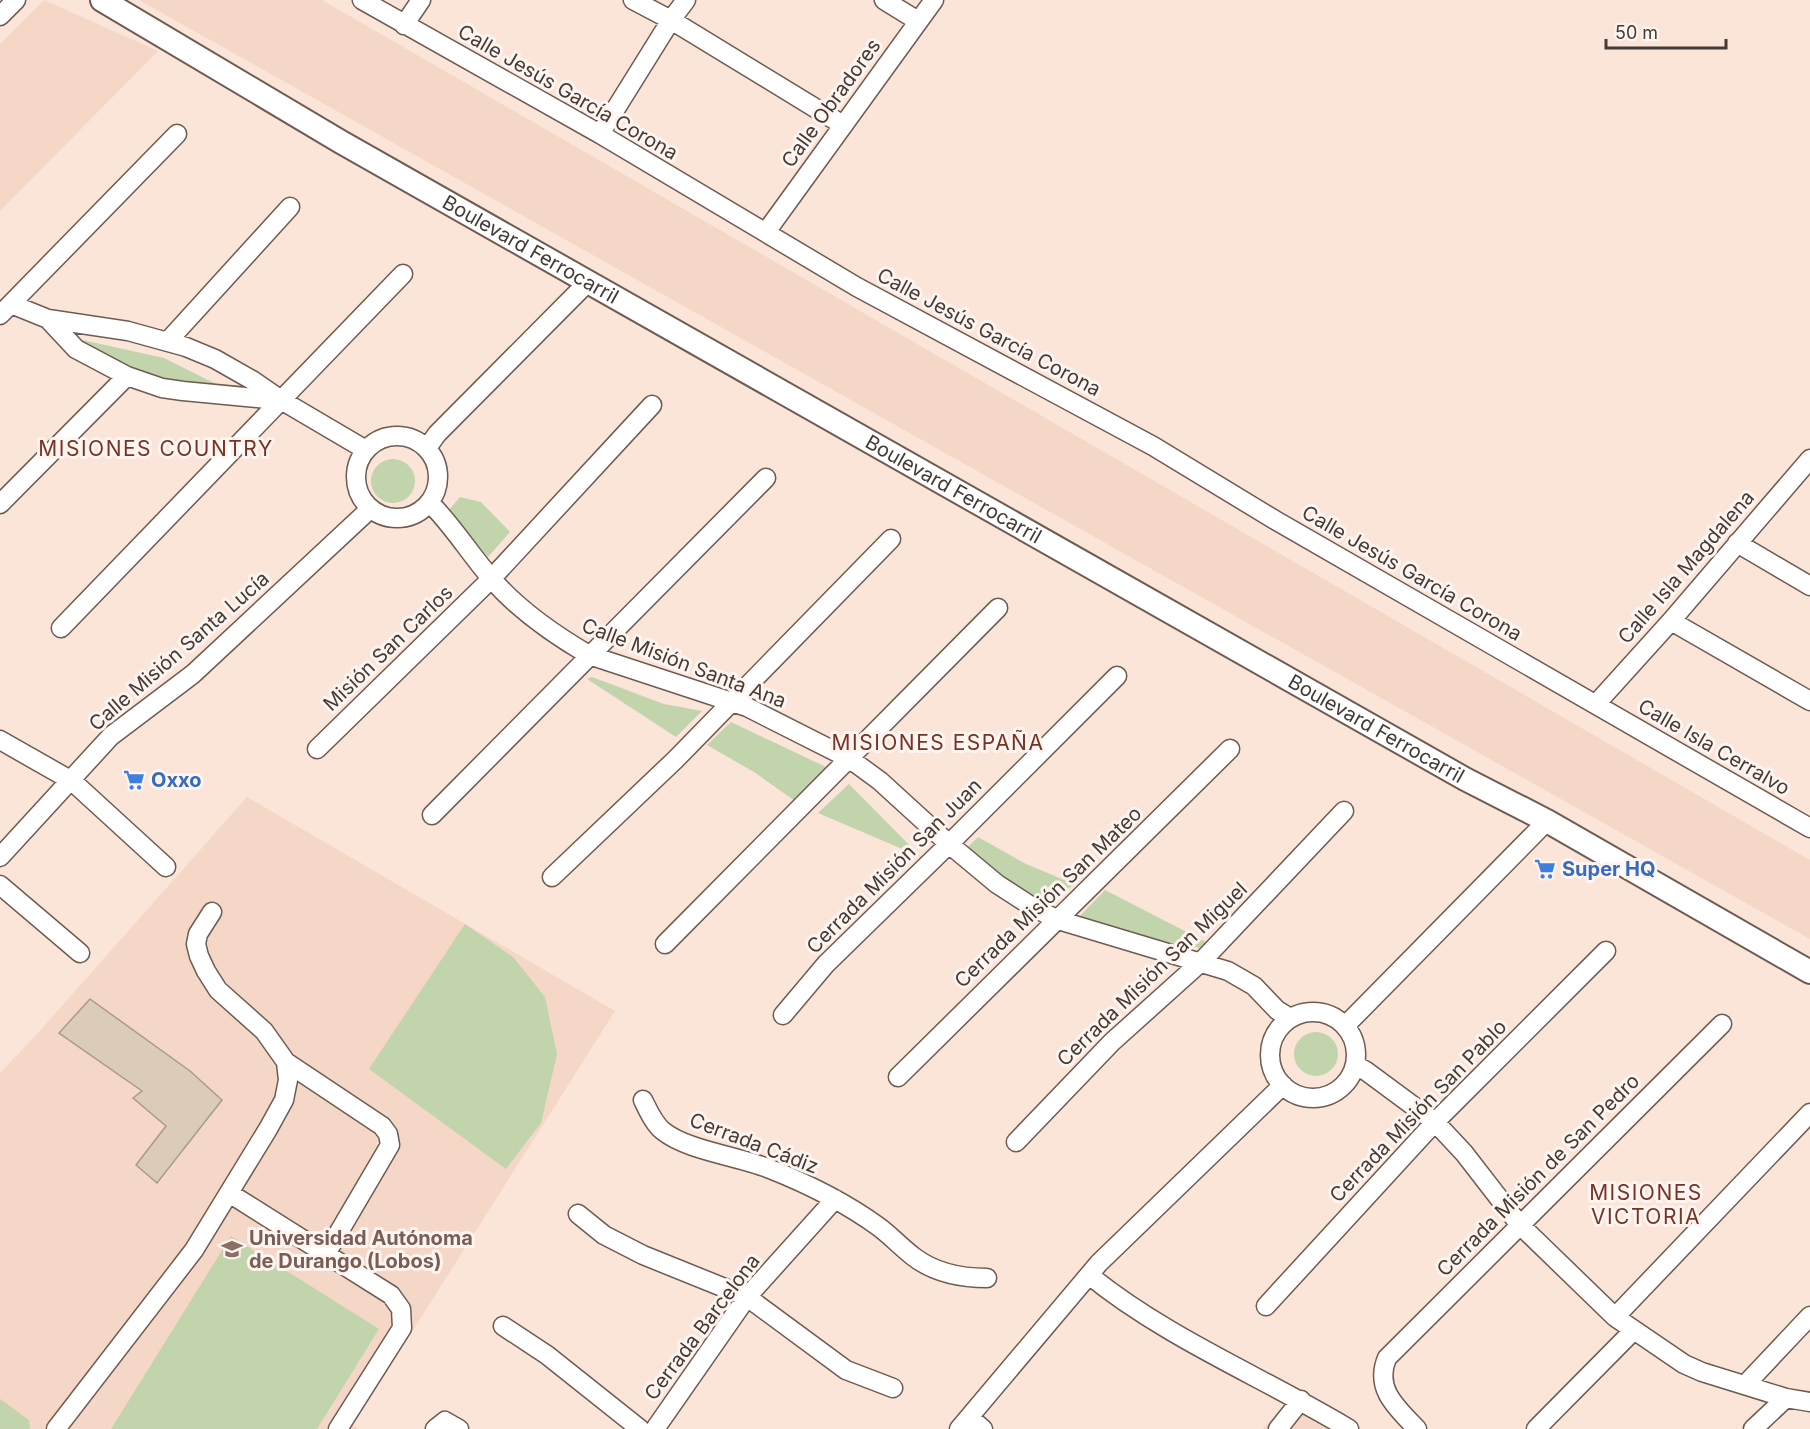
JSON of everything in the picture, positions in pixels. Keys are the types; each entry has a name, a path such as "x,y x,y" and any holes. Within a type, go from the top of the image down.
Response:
{"main road":[{"name":"Boulevard Ferrocarril","path":"102,0 341,142 1810,972"}],"street":[{"path":"0,16 16,0"},
{"name":"Calle Jesús García Corona","path":"362,0 600,134 857,286 1153,446 1285,526 1596,704"},
{"path":"404,25 421,0"},
{"path":"633,0 671,20 843,125"},
{"path":"600,134 671,20 686,0"},
{"path":"884,0 918,21"},
{"name":"Calle Obradores","path":"766,232 934,0"},
{"path":"5,310 177,134"},
{"path":"168,341 290,207"},
{"path":"61,628 403,274"},
{"path":"427,448 437,434 588,282"},
{"path":"5,310 128,331 168,341 214,359 366,450"},
{"path":"48,319 76,349 127,376 162,388 183,392 281,400"},
{"path":"0,504 127,376"},
{"name":"Misión San Carlos","path":"317,749 491,579 652,405"},
{"path":"401,435 415,439 427,448 435,460 439,473 438,488 430,503 421,512 405,518 391,518 370,509 360,496 356,482 356,468 362,454 373,442 387,436 401,435"},
{"name":"Calle Isla Magdalena","path":"1596,704 1737,543 1808,466"},
{"path":"432,815 766,478"},
{"name":"Calle Misión Santa Ana","path":"430,503 443,516 491,579 533,618 567,642 589,655 747,707 850,759 880,781 997,884 1031,906 1058,920 1228,971 1254,986 1278,1010 1290,1018"},
{"name":"Calle Misión Santa Lucía","path":"0,858 111,736 194,674 370,509"},
{"path":"552,877 650,785 891,539"},
{"path":"1737,543 1810,586"},
{"path":"665,944 998,608"},
{"path":"1671,621 1810,701"},
{"name":"Cerrada Misión San Juan","path":"783,1015 826,963 1117,676"},
{"name":"Calle Isla Cerralvo","path":"1596,704 1810,828"},
{"path":"0,740 72,780 166,867"},
{"name":"Cerrada Misión San Mateo","path":"898,1077 1230,749"},
{"name":"Cerrada Misión San Miguel","path":"1016,1142 1112,1042 1202,962 1344,811"},
{"path":"1345,1026 1546,821"},
{"path":"0,885 80,953"},
{"path":"212,912 198,934 196,944 206,971 218,990 264,1031 286,1062 382,1126 388,1134 390,1146 326,1254"},
{"name":"Cerrada Misión San Pablo","path":"1266,1306 1435,1122 1606,951"},
{"path":"1319,1012 1333,1017 1345,1026 1353,1046 1354,1065 1352,1073 1343,1086 1321,1098 1306,1098 1292,1093 1283,1085 1274,1072 1270,1050 1278,1030 1290,1018 1304,1013 1319,1012"},
{"name":"Cerrada Misión de San Pedro","path":"1417,1429 1399,1409 1384,1386 1382,1378 1387,1358 1722,1024"},
{"path":"57,1429 194,1250 284,1100 288,1080 286,1062"},
{"path":"1354,1065 1366,1071 1435,1122 1464,1153 1519,1224 1615,1317 1684,1364 1702,1372 1786,1398 1810,1402"},
{"path":"970,1425 1094,1269 1283,1085"},
{"name":"Cerrada Cádiz","path":"643,1100 662,1130 682,1141 769,1168 835,1199 880,1227 929,1267 944,1273 987,1278"},
{"path":"1615,1317 1810,1113"},
{"path":"229,1193 391,1295 401,1309 402,1328 338,1429"},
{"name":"Cerrada Barcelona","path":"655,1429 747,1298 835,1199"},
{"path":"578,1214 603,1235 643,1255 747,1298 846,1370 893,1388"},
{"path":"1094,1269 1113,1294 1169,1330 1302,1400 1349,1429"},
{"path":"1745,1385 1810,1316"},
{"path":"503,1326 547,1355 640,1429"},
{"path":"1536,1429 1634,1331"},
{"path":"1753,1429 1786,1398"},
{"path":"1278,1429 1302,1400"},
{"path":"435,1429 445,1422 459,1429"}],"shaded area":[{"path":"44,0 158,51 0,211 0,44"},
{"path":"139,0 322,0 1810,860 1810,939"},
{"name":"Universidad Autónoma de Durango (Lobos)","path":"247,797 615,1011 353,1425 359,1429 0,1429 0,1073"},
{"path":"1293,1395 1352,1429 1263,1429"}],"green space":[{"path":"69,337 164,358 230,391 152,378"},
{"path":"393,459 408,466 415,481 408,496 393,503 378,496 371,481 378,466"},
{"path":"460,497 481,502 510,532 488,557 448,511"},
{"path":"592,677 664,704 702,711 676,737 587,679"},
{"path":"731,722 826,767 795,801 754,772 707,745"},
{"path":"849,784 921,857 818,813"},
{"path":"978,837 1026,864 1074,884 1047,906 1007,883 968,847"},
{"path":"1105,890 1206,942 1200,948 1135,936 1078,918"},
{"path":"465,924 513,957 545,997 557,1054 541,1123 506,1169 369,1069"},
{"path":"1316,1032 1325,1033 1332,1038 1337,1045 1337,1063 1332,1070 1325,1075 1316,1076 1307,1075 1300,1070 1295,1063 1294,1054 1295,1045 1300,1038 1307,1033"},
{"path":"231,1236 379,1329 317,1429 111,1429"},
{"path":"0,1399 29,1420 30,1429 0,1429"}],"building":[{"path":"90,999 190,1071 222,1100 157,1183 136,1165 166,1126 133,1098 142,1091 59,1033"}],"place":[{"name":"Oxxo","path":"134,780"},
{"name":"Super HQ","path":"1545,869"},
{"name":"Universidad Autónoma de Durango (Lobos)","path":"232,1249"}],"district":[{"name":"MISIONES COUNTRY","path":"156,448"},
{"name":"MISIONES ESPAÑA","path":"938,742"},
{"name":"MISIONES VICTORIA","path":"1646,1204"}]}
